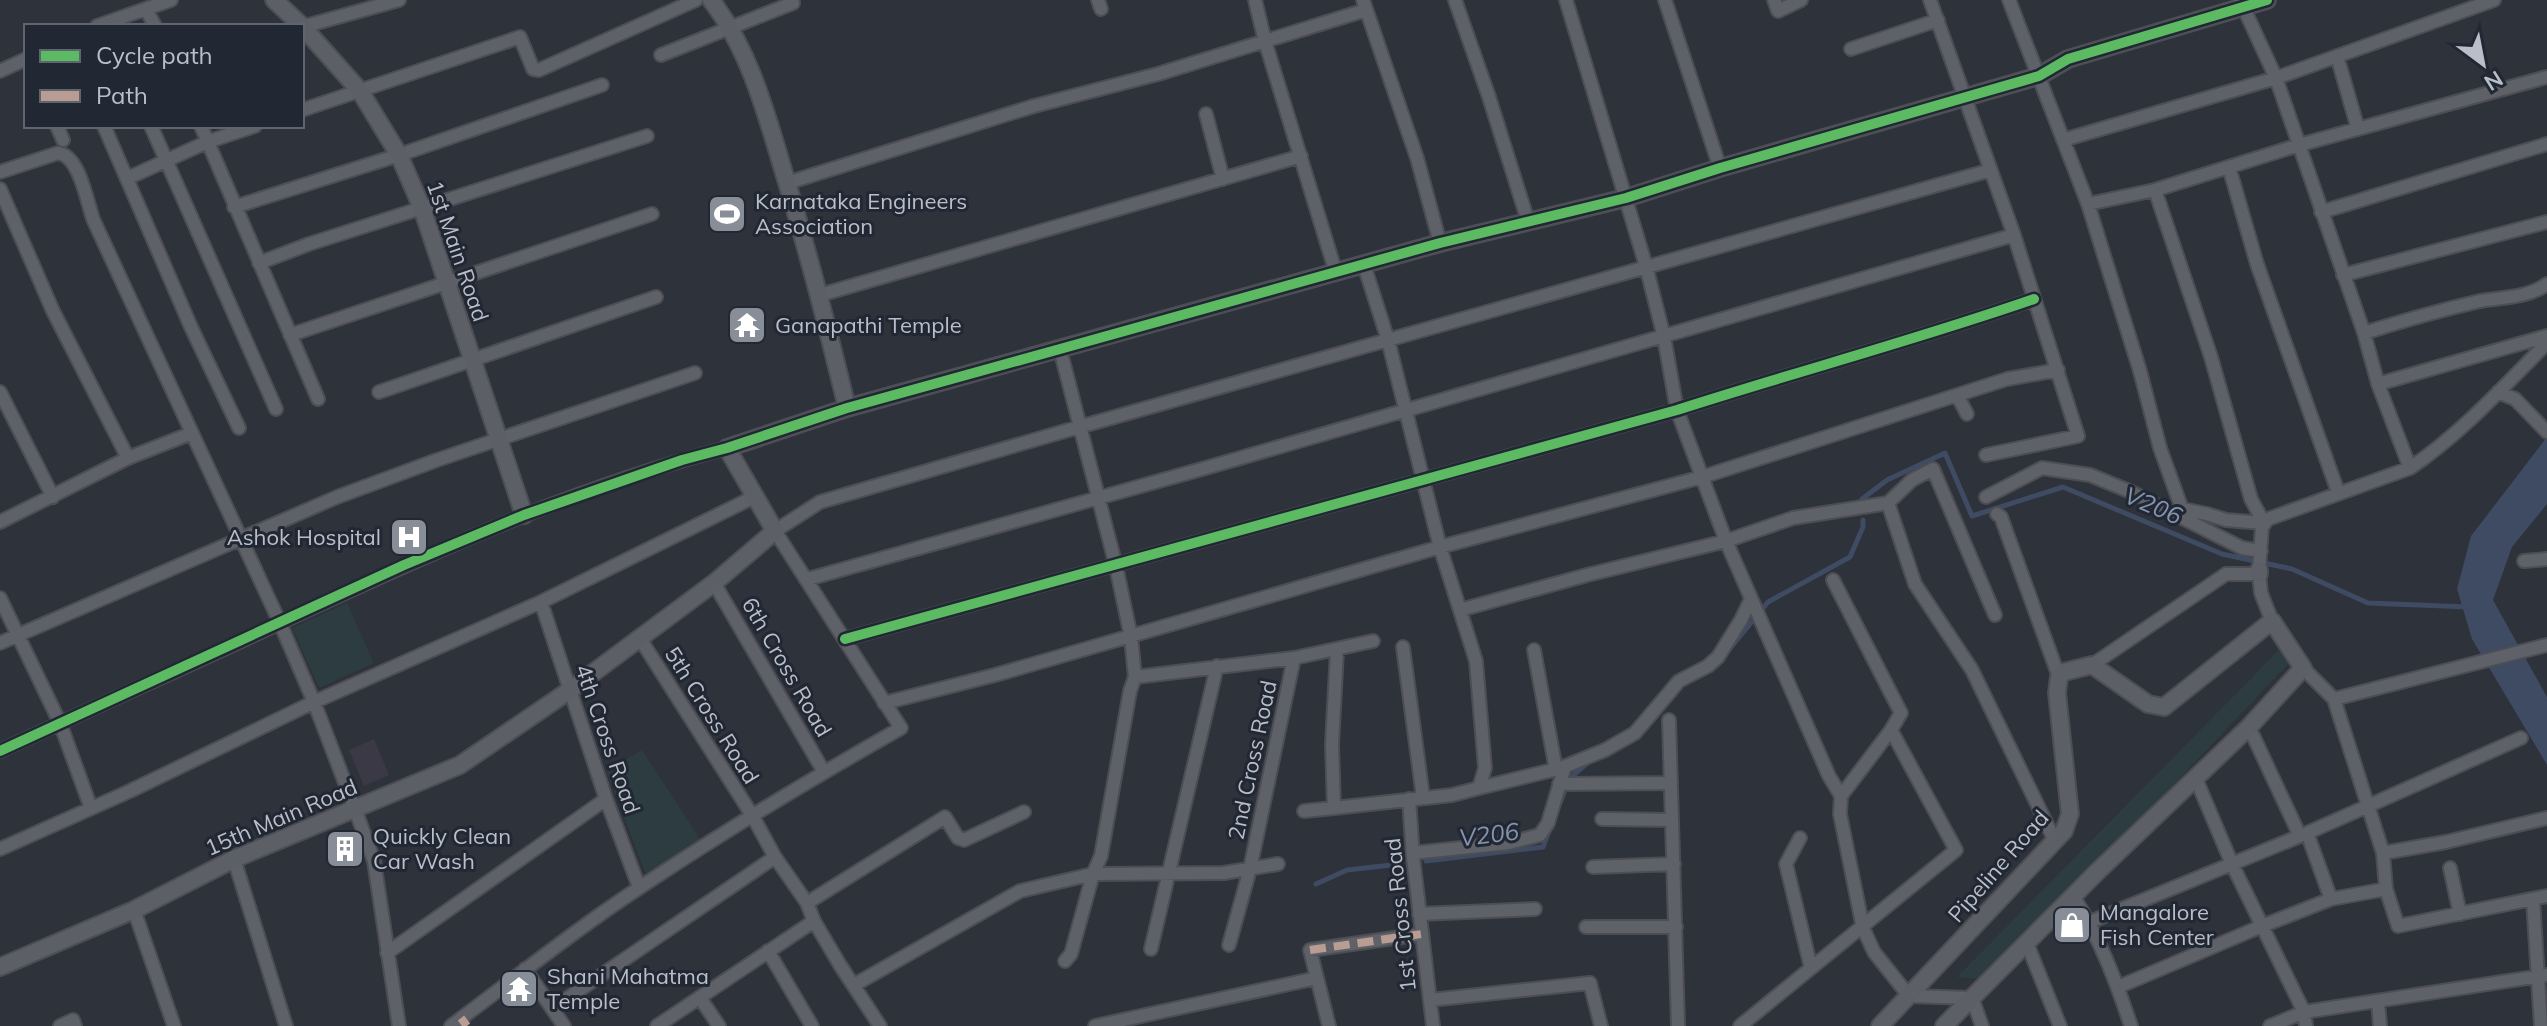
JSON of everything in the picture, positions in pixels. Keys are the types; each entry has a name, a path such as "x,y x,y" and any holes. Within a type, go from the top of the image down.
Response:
{"street":[{"path":"105,24 171,0"},
{"name":"1st Main Road","path":"274,0 300,24"},
{"path":"304,25 399,0"},
{"path":"304,109 520,37 533,69 539,70 696,0"},
{"path":"711,0 756,81 820,295 847,408"},
{"path":"1255,0 1336,273"},
{"path":"1455,0 1528,221"},
{"path":"1566,0 1646,266 1664,337 1677,410 1726,541 1829,776 1841,796"},
{"path":"1665,0 1720,168"},
{"path":"1774,0 1778,11 1801,0"},
{"path":"1930,0 2014,235 2078,436 1986,455"},
{"path":"2009,0 2088,204 2140,371 2160,448 2182,509 2226,520 2264,523 2272,516 2393,476 2426,458 2547,343"},
{"path":"0,751 404,565 524,515 682,460 847,408 1440,243 1626,198 2039,76 2068,59 2242,3 2267,0"},
{"path":"2063,140 2276,78 2494,0"},
{"path":"661,55 793,3"},
{"path":"2242,3 2276,78 2364,333 2378,384 2410,468"},
{"path":"787,183 1034,106 1158,74 1265,41 1364,5 1417,158 1440,243"},
{"path":"146,9 154,24"},
{"path":"1851,49 1938,20"},
{"name":"1st Main Road","path":"304,28 360,91 399,155 422,208 524,515"},
{"path":"2337,56 2358,129"},
{"path":"0,71 24,60"},
{"path":"2088,204 2155,190 2299,145 2547,77"},
{"path":"234,207 399,155 602,85"},
{"path":"1206,114 1223,179"},
{"path":"58,128 63,140"},
{"path":"105,128 239,428"},
{"path":"152,128 276,409"},
{"path":"202,128 318,399"},
{"path":"128,178 207,142 249,128"},
{"path":"259,263 309,244 647,136"},
{"path":"2321,212 2547,144"},
{"path":"0,172 58,153 71,159 93,219 280,623 355,809 374,861 399,1026"},
{"path":"820,295 1301,156"},
{"path":"2229,167 2257,264 2338,492"},
{"path":"775,531 820,502 1991,170"},
{"path":"0,189 53,311 128,458"},
{"path":"2155,190 2211,357 2251,499 2264,523 2261,593 2272,621 2303,668 2334,699 2383,853 2386,889 2398,926 2547,896"},
{"path":"290,335 652,214"},
{"path":"2343,275 2547,222"},
{"path":"808,579 2014,235"},
{"path":"1364,265 1388,340 1440,547 1476,661 1485,768 1479,788"},
{"path":"2364,333 2429,313 2518,296 2547,284"},
{"path":"379,392 656,297"},
{"path":"845,639 1677,410 1788,374 1947,329 2034,299"},
{"path":"2378,384 2547,336"},
{"path":"1060,349 1116,566 1131,637 1135,677 1101,856 1071,954 1065,961"},
{"path":"884,703 1702,477 2007,379 2058,370"},
{"path":"0,643 337,497 695,373"},
{"path":"0,392 53,497"},
{"path":"2498,392 2515,399 2545,431"},
{"path":"1957,395 1967,414"},
{"path":"0,522 128,458 192,433"},
{"path":"451,1026 639,887 752,815 901,728 775,531 727,448"},
{"path":"1986,497 2042,468 2090,475 2129,491 2242,548 2260,562"},
{"path":"1460,610 1726,541 1793,518 1888,503 1912,480 1933,469 1995,615"},
{"path":"0,849 314,702 541,602 754,497"},
{"path":"1888,503 1915,584 1972,670 2055,841"},
{"path":"1997,514 2001,517 2059,677 2064,672 2092,665 2226,574 2260,562"},
{"name":"15th Main Road","path":"0,967 134,910 234,859 460,765 570,690 714,583 775,531"},
{"path":"2524,561 2547,559"},
{"path":"1833,580 1901,713 1841,796 1840,814 1863,928 1874,952 1909,996 1972,998"},
{"name":"6th Cross Road","path":"714,583 824,772"},
{"path":"0,598 60,723 91,808"},
{"name":"4th Cross Road","path":"541,602 606,799 639,887"},
{"path":"1304,811 1452,795 1560,768 1605,750 1635,733 1679,681 1708,666 1718,657 1753,604"},
{"path":"2092,665 2148,704 2164,707 2272,621"},
{"name":"5th Cross Road","path":"639,637 752,815 775,857 807,903 814,921 880,1026"},
{"path":"1135,677 1294,658 1373,641"},
{"path":"2334,699 2547,645"},
{"path":"1403,647 1423,797"},
{"path":"1334,808 1332,745 1337,650"},
{"path":"1413,853 1509,843 1540,835 1548,823 1559,784 1560,768 1534,650"},
{"name":"2nd Cross Road","path":"1229,945 1250,869 1294,658"},
{"path":"1151,949 1217,666"},
{"path":"1944,1026 2026,941 2249,727 2303,668"},
{"name":"Pipeline Road","path":"1880,1026 2064,831 2070,814 2057,693 2059,677"},
{"path":"1669,720 1678,1026"},
{"path":"2249,727 2303,834 2331,899"},
{"path":"1740,1026 1956,850 1891,730"},
{"path":"2090,922 2303,834 2521,738"},
{"path":"2196,779 2232,864 2304,1012 2306,1026"},
{"path":"1559,784 1671,783"},
{"path":"387,953 606,799"},
{"name":"1st Cross Road","path":"1409,799 1433,1026"},
{"path":"807,903 945,817 958,838 964,840 1024,812"},
{"path":"2383,853 2547,818"},
{"path":"1602,819 1672,820"},
{"path":"1800,838 1786,864 1811,968"},
{"path":"553,1008 775,857"},
{"path":"234,859 286,1026"},
{"path":"854,985 1020,891 1093,874 1224,873 1278,864"},
{"path":"1593,867 1674,864"},
{"path":"2450,868 2460,914"},
{"path":"2118,987 2331,899 2386,889"},
{"path":"2073,896 2090,922 2131,1026"},
{"path":"2533,899 2542,976 2541,1026"},
{"path":"1419,914 1535,909"},
{"path":"134,910 174,1026"},
{"path":"657,1026 814,921"},
{"path":"1586,927 1676,927"},
{"path":"1329,1026 1310,950 1422,934"},
{"path":"2026,941 2060,1026"},
{"path":"768,951 812,1026"},
{"path":"525,969 564,1026"},
{"path":"2270,1026 2304,1012 2542,976"},
{"path":"1095,1026 1317,978"},
{"path":"1430,1000 1590,983 1601,1026"},
{"path":"700,998 719,1026"},
{"path":"1972,998 1982,1026"},
{"path":"2378,1002 2380,1026"},
{"path":"60,1026 73,1020 75,1026"}],"shaded area":[{"path":"347,603 374,663 319,688 292,628"},
{"path":"2282,647 2294,658 2095,868 1978,979 1957,977"},
{"path":"374,739 389,775 364,786 349,750"},
{"path":"642,750 700,839 646,874 606,771"}],"water":[{"path":"2547,437 2547,504 2512,547 2493,600 2547,697 2547,765 2472,639 2457,589 2471,536"}],"waterway":[{"name":"V206","path":"1862,499 1887,480 1945,453 1972,516 2063,487 2222,554 2292,569 2368,603 2469,607"},
{"name":"V206","path":"1728,651 1768,602 1850,557 1863,520"},
{"name":"V206","path":"1570,778 1591,760"},
{"name":"V206","path":"1560,803 1565,790"},
{"name":"V206","path":"1426,861 1543,847 1549,831"},
{"name":"V206","path":"1316,884 1347,870 1401,864"}],"marked path":[{"path":"1310,950 1422,934"},
{"path":"461,1018 467,1026"}],"cycle path":[{"path":"0,751 404,565 524,515 682,460 847,408 1440,243 1626,198 2039,76 2068,59 2267,0"},
{"path":"845,639 1677,410 2034,299"}],"place":[{"name":"Karnataka Engineers Association","path":"727,214"},
{"name":"Ganapathi Temple","path":"747,325"},
{"name":"Ashok Hospital","path":"409,537"},
{"name":"Quickly Clean Car Wash","path":"345,849"},
{"name":"Mangalore Fish Center","path":"2072,925"},
{"name":"Shani Mahatma Temple","path":"519,989"}]}
